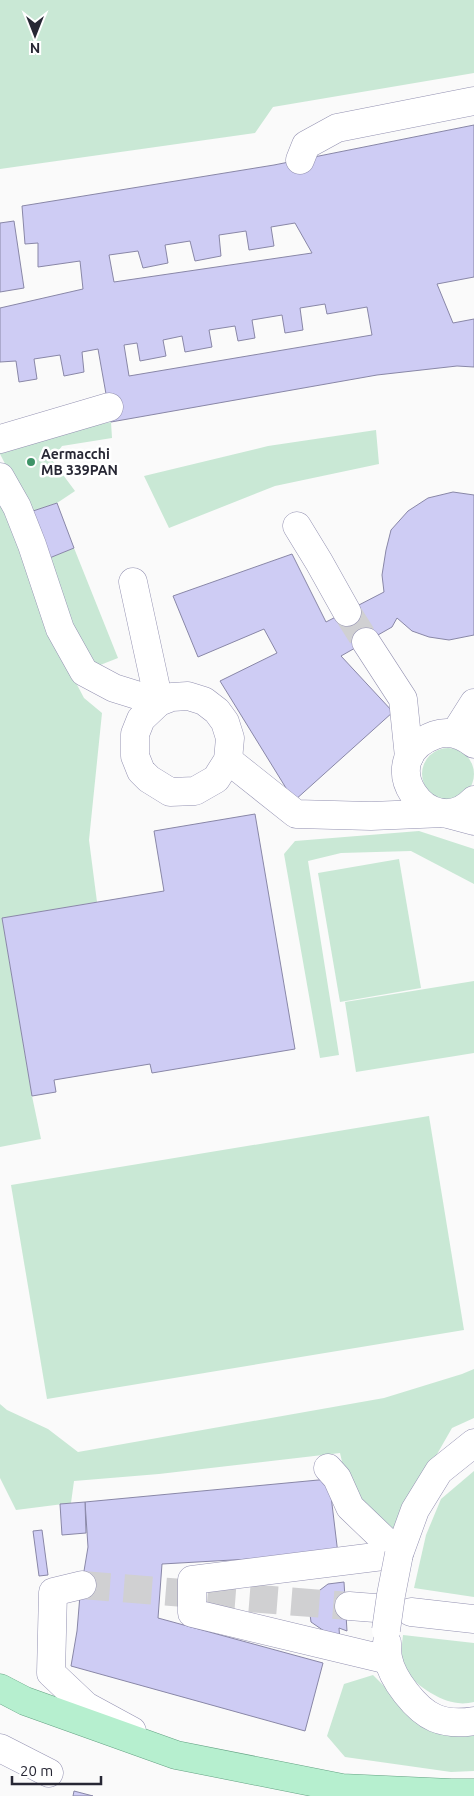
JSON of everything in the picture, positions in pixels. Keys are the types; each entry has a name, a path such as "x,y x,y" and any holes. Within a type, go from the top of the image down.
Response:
{"main road":[{"path":"0,1688 25,1701 176,1755 342,1788 452,1794 474,1792"}],"lane":[{"path":"300,160 306,145 337,128 474,101"},
{"path":"0,439 109,407"},
{"path":"0,476 17,507 32,545 60,629 84,672 114,688 159,702"},
{"path":"297,526 347,612"},
{"path":"133,582 159,702"},
{"path":"366,642 403,700 409,757 406,771 408,787 415,799 433,811 474,821"},
{"path":"188,696 204,702 217,711 225,722 230,738 228,760 216,779 195,791 170,792 149,779 142,771 135,756 135,734 142,719 159,702 188,696"},
{"path":"409,757 424,739 441,733 464,739 474,703"},
{"path":"228,760 296,814 371,816 458,812 468,807 474,800"},
{"path":"474,1443 440,1471 415,1510 399,1554 391,1595 370,1615 388,1660 408,1698 435,1718 463,1723 474,1721"},
{"path":"328,1468 337,1478 350,1507 399,1554"},
{"path":"388,1660 192,1614 192,1580 399,1554"},
{"path":"82,1585 53,1592 51,1674 86,1706 176,1755"},
{"path":"411,1612 474,1619"},
{"path":"0,1748 49,1773"}],"green space":[{"path":"0,0 474,0 474,73 273,107 255,133 0,169"},
{"path":"111,422 112,438 62,446 52,460 75,491 57,503 30,512 0,454 0,445"},
{"path":"376,430 379,464 275,486 169,528 144,476 268,446"},
{"path":"0,491 64,660 84,698 102,713 89,840 97,902 2,918 41,1139 0,1147"},
{"path":"74,548 118,658 90,669 47,559"},
{"path":"443,748 453,748 467,755 474,769 474,779 467,793 453,800 443,800 433,796 426,789 422,779 422,769 426,759 433,752"},
{"path":"419,831 474,849 474,884 411,851 341,853 308,861 339,1055 320,1058 284,854 295,841"},
{"path":"399,859 421,988 340,1002 318,873"},
{"path":"474,981 474,1053 356,1072 345,1002"},
{"path":"429,1116 464,1330 47,1399 11,1185"},
{"path":"474,1369 474,1418 452,1428 389,1538 348,1488 340,1453 159,1474 74,1481 71,1503 16,1510 0,1478 0,1404 7,1410 48,1429 78,1452 384,1398"},
{"path":"474,1471 474,1597 414,1588 426,1535 441,1499"},
{"path":"403,1635 474,1643 474,1702 451,1702 419,1685 404,1666"},
{"path":"373,1675 401,1703 474,1734 474,1771 451,1772 345,1757 327,1736 344,1684"}],"building":[{"path":"474,125 474,277 437,284 453,323 474,319 474,367 457,366 377,375 111,422 98,349 82,352 84,372 64,376 60,355 34,359 37,379 19,382 16,361 0,362 0,308 83,289 80,261 38,267 38,243 25,244 22,206 274,165","holes":["295,223 312,253 114,282 109,255 138,251 143,268 168,263 165,245 190,241 195,261 221,256 219,235 246,231 249,250 274,246 271,227","325,304 327,314 367,307 372,335 129,376 124,345 137,343 140,361 166,356 163,340 182,336 185,352 212,347 209,330 235,326 238,341 255,338 252,320 282,315 285,333 303,330 300,308"]},
{"path":"14,221 24,288 0,292 0,223"},
{"path":"453,492 474,495 474,635 449,640 429,637 412,631 397,618 392,627 341,656 393,712 294,801 220,681 277,653 264,629 198,657 173,596 292,554 326,622 384,592 382,575 391,530 408,511 428,498"},
{"path":"57,503 74,548 47,559 30,512"},
{"path":"255,814 295,1049 152,1073 150,1064 54,1080 56,1092 32,1096 2,918 164,891 154,831"},
{"path":"329,1479 338,1554 162,1564 158,1618 323,1663 305,1731 71,1666 88,1547 85,1502"},
{"path":"85,1502 86,1533 62,1535 60,1504"},
{"path":"42,1530 48,1575 39,1576 33,1531"},
{"path":"344,1582 347,1631 339,1628 340,1642 311,1622 308,1599 328,1584"},
{"path":"74,1791 93,1796 73,1796"}],"tunnel":[{"path":"347,612 366,642"},
{"path":"82,1585 349,1606"}],"place":[{"name":"Aermacchi MB 339PAN","path":"31,462"}]}
